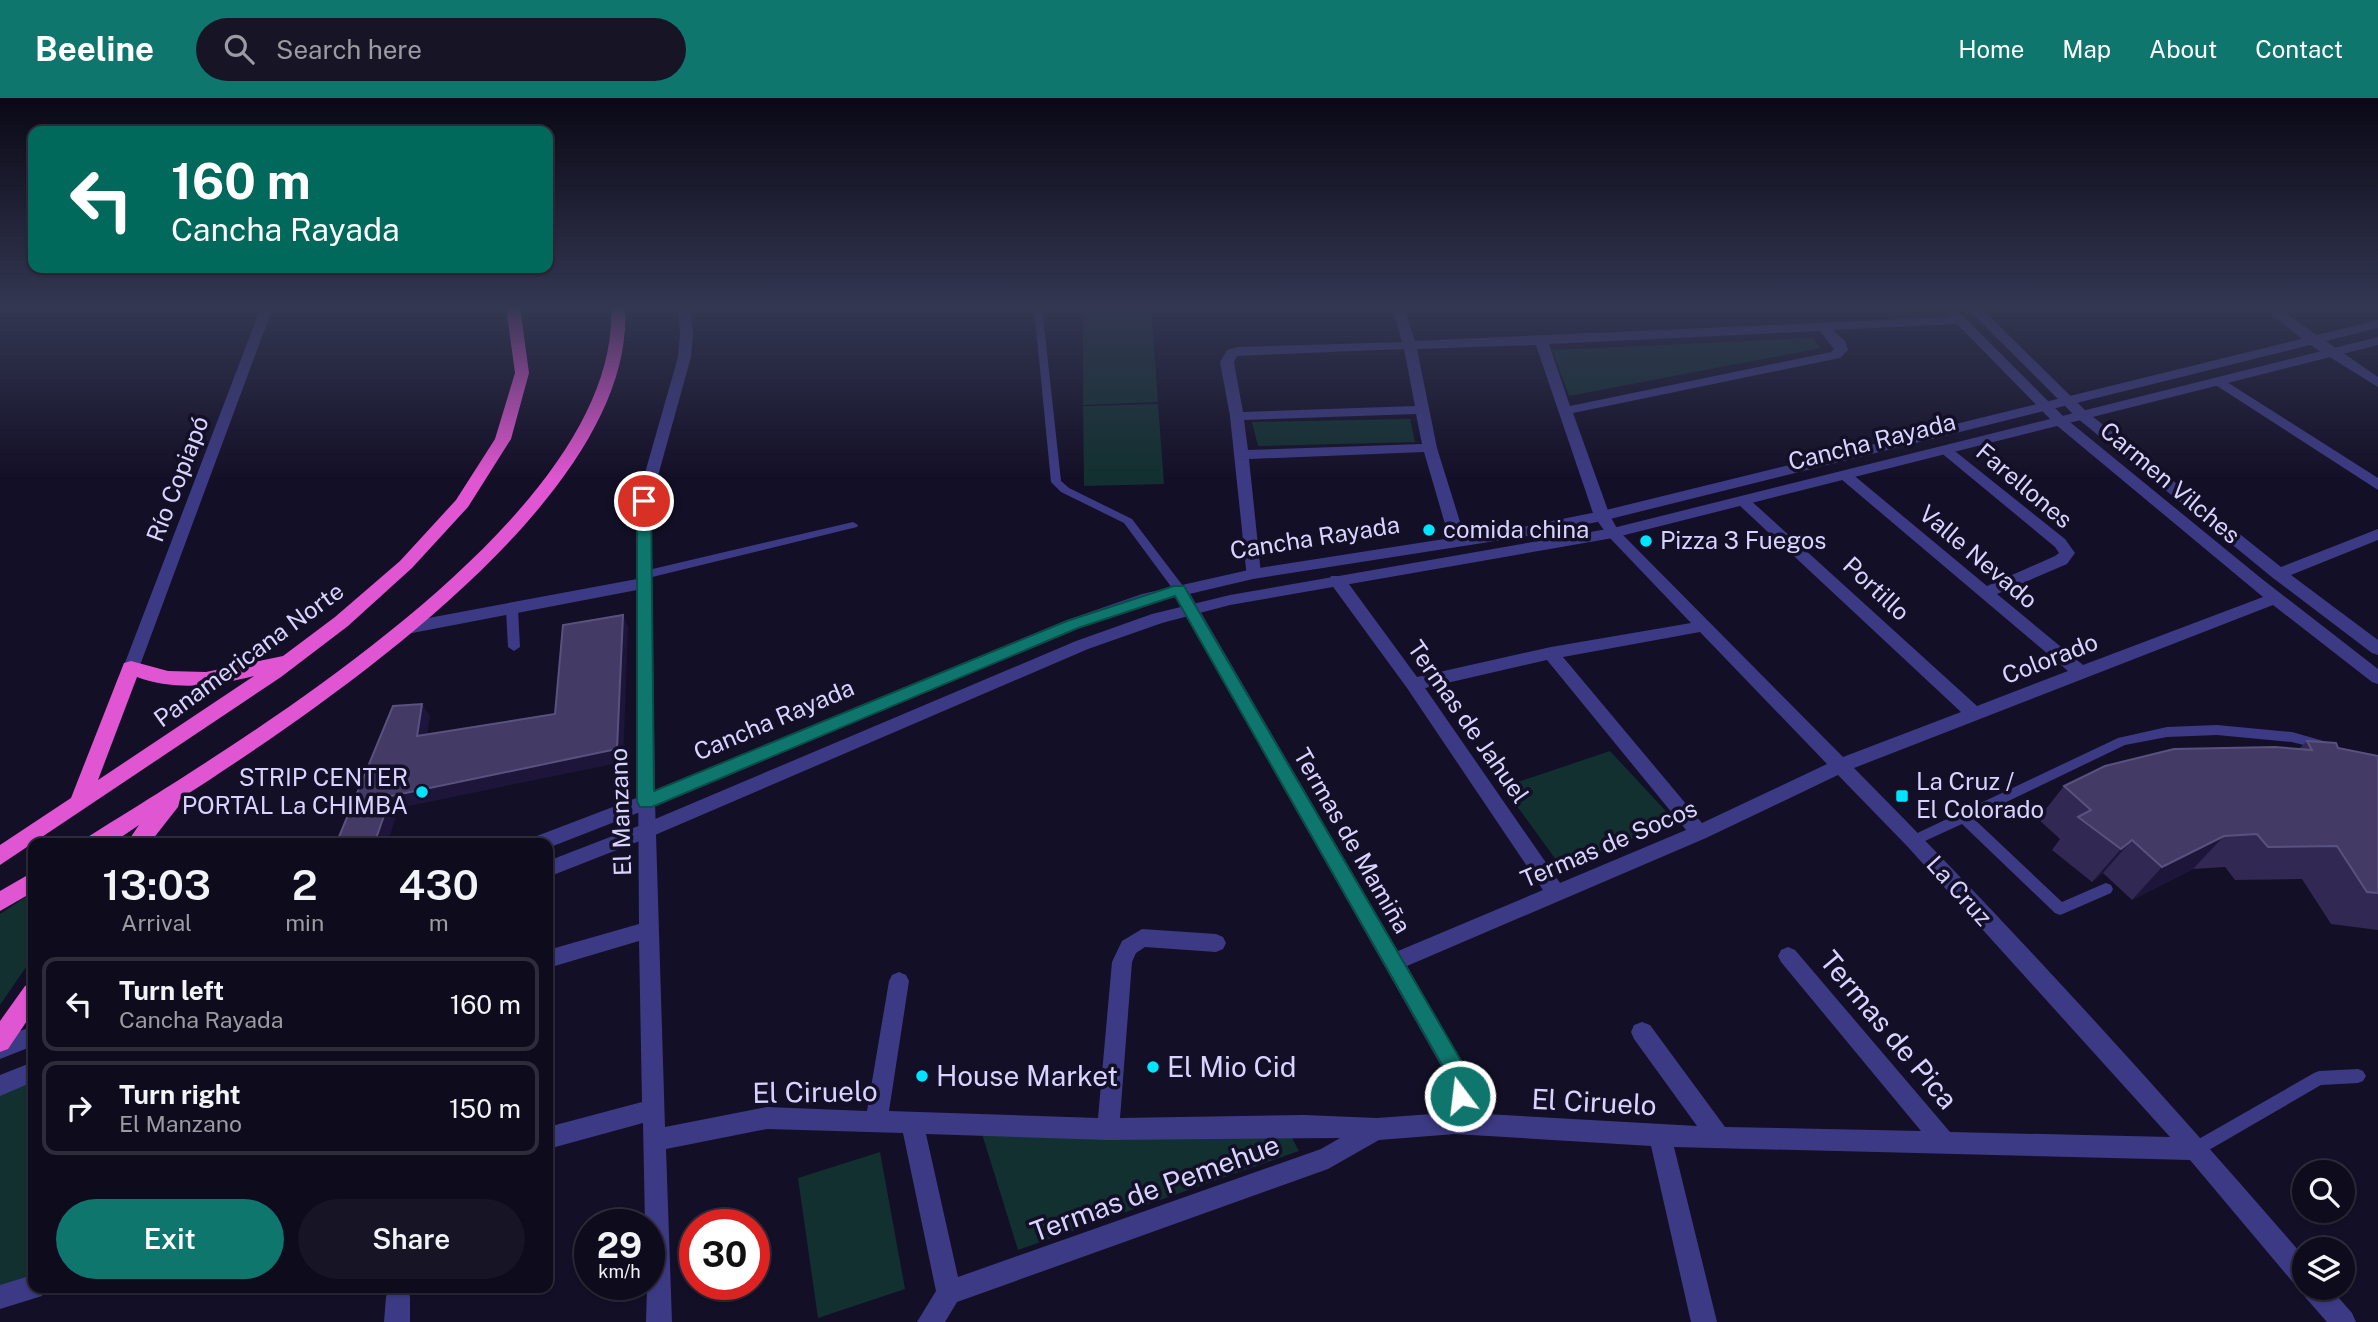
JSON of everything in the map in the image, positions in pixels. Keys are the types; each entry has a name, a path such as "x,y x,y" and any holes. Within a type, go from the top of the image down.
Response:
{"highway":[{"name":"Panamericana Norte","path":"0,856 297,657 349,616 400,570 457,510 483,474 507,430 520,386 521,364"},
{"path":"102,838 300,711 407,628 469,572 516,523 549,483 582,434 597,405 611,364"},
{"path":"79,803 131,668 156,677 190,679 253,670 297,657"},
{"path":"141,838 183,787"},
{"path":"0,902 28,884"},
{"path":"0,1041 28,1000"}],"street":[{"name":"Río Copiapó","path":"131,668 245,364"},
{"name":"El Manzano","path":"659,1322 646,802 644,501 647,477 685,364"},
{"path":"1227,364 1237,416 1254,574"},
{"path":"1414,364 1430,448 1458,541"},
{"path":"1549,364 1607,524"},
{"path":"1564,411 1791,364"},
{"name":"Carmen Vilches","path":"2004,364 2060,421 2275,598 2378,678"},
{"name":"Carmen Vilches","path":"2030,364 2082,415 2278,574 2378,649"},
{"name":"Cancha Rayada","path":"553,867 648,830 1126,628 1190,609 1337,580 1462,561 2046,406 2215,364"},
{"name":"Cancha Rayada","path":"552,838 646,802 1073,624 1179,589 1458,541 1607,524 1743,501 2287,364"},
{"path":"2348,364 2378,383"},
{"path":"2219,381 2378,485"},
{"path":"1237,416 1423,410"},
{"path":"1241,455 1430,448"},
{"name":"Farellones","path":"1946,451 2060,543 2067,553 2061,561 1985,593"},
{"name":"Valle Nevado","path":"1846,476 2081,673"},
{"name":"Portillo","path":"1743,501 1975,714"},
{"name":"La Cruz","path":"1607,524 1914,841 2196,1149 2292,1262"},
{"path":"2278,574 2378,534"},
{"path":"407,628 512,610 644,579"},
{"name":"Termas de Jahuel","path":"1337,580 1413,684 1557,894"},
{"name":"Termas de Mamiña","path":"1179,589 1456,1070 1460,1096 1455,1123"},
{"name":"Colorado","path":"1841,765 2275,598"},
{"path":"1413,684 1551,653 1704,626"},
{"path":"1551,653 1699,833"},
{"name":"Termas de Socos","path":"1393,962 1699,833 1841,765"},
{"path":"553,958 650,929"},
{"path":"1108,1129 1122,962 1129,947 1142,938 1216,943"},
{"name":"Termas de Pica","path":"1788,956 1944,1142"},
{"path":"877,1119 899,981"},
{"path":"1642,1032 1719,1137"},
{"path":"0,1049 28,1038"},
{"path":"0,1086 28,1074"},
{"path":"553,1137 654,1109"},
{"name":"El Ciruelo","path":"655,1140 767,1118 877,1119 1108,1129 1304,1126 1377,1129 1455,1123 1660,1136 2196,1149"},
{"path":"912,1121 949,1293 930,1322"},
{"name":"Termas de Pemehue","path":"949,1293 1328,1158 1377,1129"},
{"path":"1660,1136 1704,1322"},
{"path":"0,1297 28,1289"},
{"path":"397,1322 398,1297"},
{"path":"2324,1300 2343,1322"}],"lane":[{"path":"1044,364 1056,482 1065,490 1128,521 1179,589"},
{"path":"644,579 853,525"},
{"path":"512,610 514,647"},
{"path":"1914,841 2122,741 2167,732 2217,730 2292,737 2332,747"},
{"path":"1963,817 2060,909 2106,890"},
{"path":"2196,1149 2319,1078 2358,1076"}],"green space":[{"path":"1083,364 1155,364 1158,402 1083,405"},
{"path":"1557,364 1736,364 1569,396"},
{"path":"1158,404 1164,484 1084,486 1083,406"},
{"path":"1410,419 1415,442 1258,446 1252,422"},
{"path":"1610,751 1675,821 1562,868 1503,787"},
{"path":"28,895 28,964 0,1005 0,914"},
{"path":"28,1084 28,1280 0,1288 0,1095"},
{"path":"982,1134 1290,1134 1299,1151 1018,1250"},
{"path":"880,1152 905,1289 818,1318 798,1178"}],"building":[{"path":"623,615 617,749 391,796 376,838 338,838 393,706 422,704 417,736 555,714 563,625"},
{"path":"2307,741 2336,743 2338,748 2378,756 2378,893 2367,892 2337,846 2268,847 2257,834 2224,836 2162,867 2132,840 2121,849 2078,817 2091,810 2064,786 2105,766 2174,749 2275,747 2312,750"}],"place":[{"name":"comida china","path":"1429,530"},
{"name":"Pizza 3 Fuegos","path":"1646,541"},
{"name":"STRIP CENTER PORTAL La CHIMBA","path":"422,792"},
{"name":"La Cruz / El Colorado","path":"1902,796"},
{"name":"El Mio Cid","path":"1153,1067"},
{"name":"House Market","path":"922,1076"}],"route":[{"path":"644,501 646,802 1073,624 1179,589 1456,1070 1460,1096"}]}
